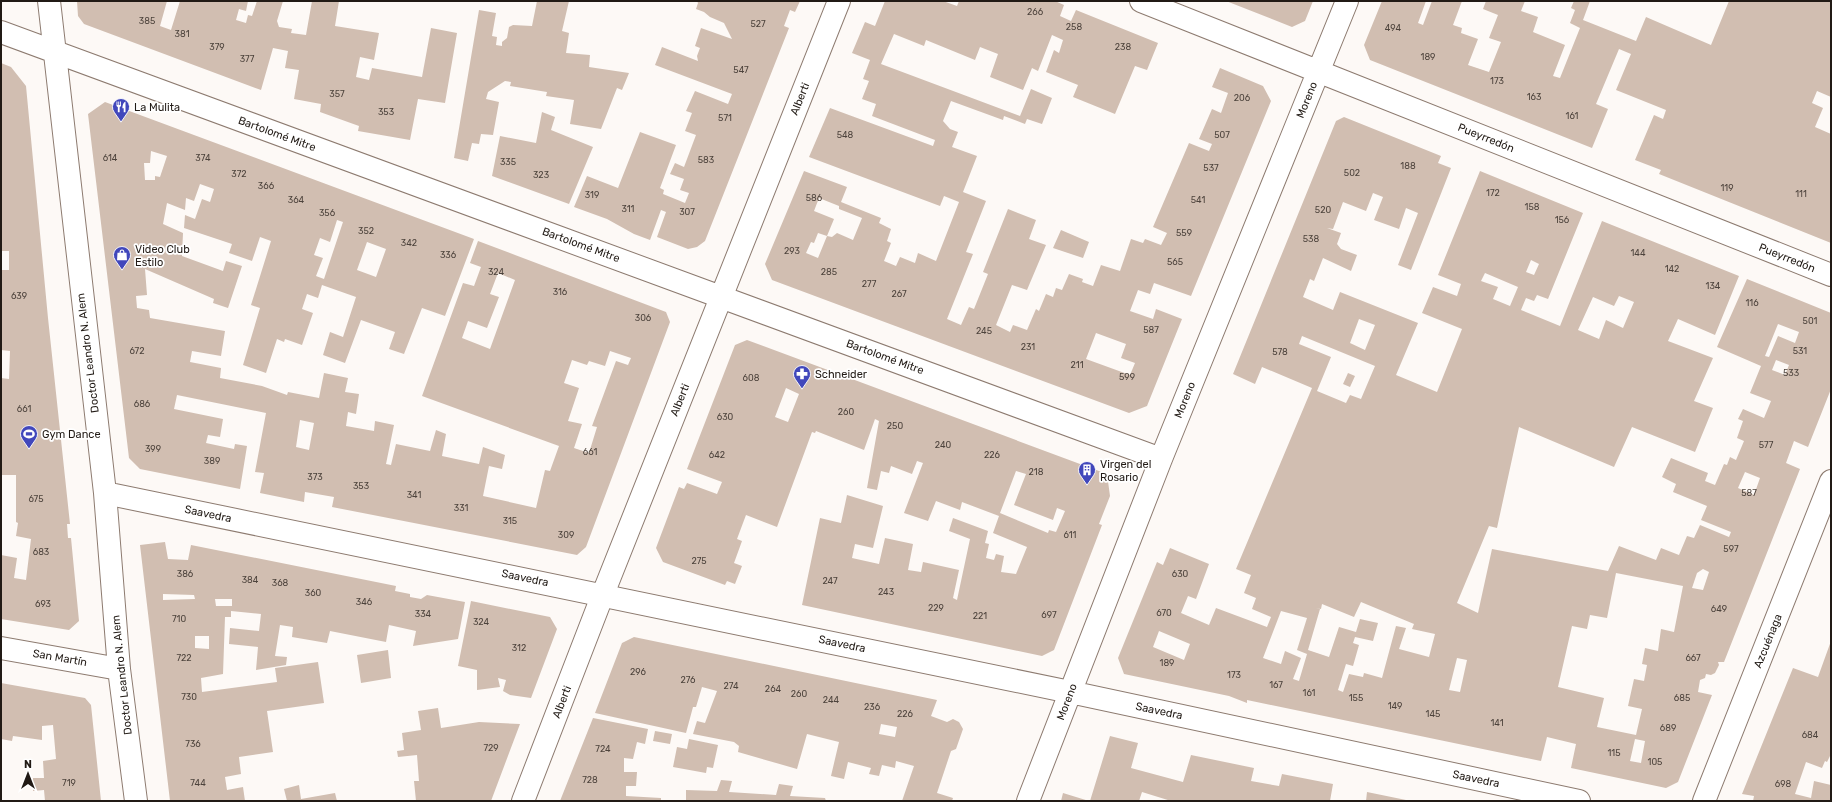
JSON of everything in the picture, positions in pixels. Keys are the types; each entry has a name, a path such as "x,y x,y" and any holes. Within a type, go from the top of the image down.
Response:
{"street":[{"name":"Doctor Leandro N. Alem","path":"49,1 105,493 120,669 136,801"},
{"name":"Alberti","path":"523,801 603,594 839,1"},
{"name":"Pueyrredón","path":"1141,1 1831,275"},
{"name":"Moreno","path":"1028,801 1161,459 1347,1"},
{"name":"Bartolomé Mitre","path":"1,32 1161,459"},
{"name":"Azcuénaga","path":"1704,801 1831,480"},
{"name":"Saavedra","path":"105,493 603,594 1579,801"},
{"name":"San Martín","path":"1,648 120,669"}],"building":[{"path":"77,1 167,1 160,26 171,30 180,1 248,1 246,11 239,9 236,20 246,23 248,15 252,16 257,1 283,1 277,21 279,27 292,29 291,33 306,35 312,1 339,1 335,26 379,33 374,60 360,57 356,77 369,80 372,68 422,77 431,28 457,33 445,103 418,99 410,140 358,131 359,126 320,112 321,104 294,99 299,70 285,68 288,51 273,48 261,90 84,24 78,16"},
{"path":"537,1 569,1 562,31 569,33 566,53 590,55 589,67 629,73 622,90 617,88 601,129 570,124 574,100 546,96 547,92 510,86 511,82 505,81 488,92 486,99 499,102 493,135 481,134 479,144 472,143 468,161 454,158 479,10 496,13 492,36 497,37 496,45 502,46 502,42 507,38 509,27 513,25 532,26"},
{"path":"697,1 800,1 795,12 790,10 784,26 789,28 705,241 697,247 688,249 657,237 666,212 661,210 650,240 634,234 607,219 574,207 587,176 618,188 640,132 676,145 660,188 664,190 663,194 685,203 689,193 680,190 684,179 670,174 675,163 684,167 696,135 685,131 692,113 686,111 695,91 728,104 732,94 655,65 662,47 698,61 697,56 700,48 695,46 701,28 732,39 724,23 696,9 698,3"},
{"path":"885,1 943,1 957,6 959,1 1055,1 1064,5 1060,16 1071,21 1076,10 1158,43 1147,70 1135,66 1115,114 1073,97 1078,85 1046,72 1054,50 1059,53 1063,40 1052,35 1038,71 1032,68 1023,90 990,77 998,54 980,47 975,60 926,40 924,46 894,34 881,64 1020,116 1031,89 1052,98 1042,124 1027,119 1025,124 1004,116 1003,120 951,101 943,121 950,129 958,132 952,147 977,156 963,192 986,201 966,252 973,254 947,319 961,325 969,307 974,309 988,274 983,272 1008,209 1036,220 1029,239 1046,245 1027,290 1012,285 996,325 1010,332 1013,325 1027,330 1036,309 1039,311 1046,294 1053,297 1056,288 1062,290 1069,274 1083,279 1082,282 1093,286 1101,265 1120,271 1131,239 1143,243 1145,239 1161,245 1167,233 1153,227 1189,143 1209,151 1212,144 1199,139 1212,109 1221,113 1228,93 1212,87 1220,68 1263,86 1271,101 1191,296 1154,283 1150,294 1138,290 1130,311 1153,319 1156,309 1182,319 1147,406 1129,413 772,280 765,264 804,171 847,187 841,202 881,218 879,223 891,229 887,241 891,243 884,261 896,266 900,257 915,263 918,253 936,261 959,202 944,196 940,206 809,157 830,108 933,146 935,140 872,116 876,104 862,99 869,81 863,79 870,60 852,53 865,22 875,26","holes":["819,198 839,206 839,209 862,218 853,240 837,233 832,237 827,236 834,219 814,211","818,233 827,236 818,258 806,253 811,242 814,243","1096,333 1126,344 1121,358 1135,363 1130,375 1086,359"]},
{"path":"1226,1 1313,1 1305,21 1292,27"},
{"path":"1382,1 1426,1 1418,23 1423,25 1432,1 1462,1 1453,25 1462,28 1461,33 1478,39 1468,65 1489,72 1501,42 1489,38 1498,15 1483,9 1486,1 1525,1 1521,11 1538,17 1533,32 1565,45 1553,76 1560,78 1580,28 1570,23 1575,10 1571,8 1574,1 1590,1 1583,20 1636,41 1646,17 1711,45 1729,1 1831,1 1831,97 1817,91 1812,103 1823,108 1815,127 1831,134 1831,243 1659,174 1661,170 1635,160 1654,115 1663,119 1666,110 1616,90 1631,54 1619,49 1596,104 1608,109 1592,148 1370,60 1364,45"},
{"path":"1,63 11,67 26,86 48,318 70,524 67,524 68,538 71,538 79,621 69,630 1,619 1,555 17,558 14,578 26,580 31,539 16,536 18,523 16,522 16,475 1,475 1,378 9,379 10,351 1,350 1,270 9,270 9,251 1,251"},
{"path":"105,102 474,239 445,316 422,308 404,354 389,349 395,332 361,320 345,363 323,355 330,332 343,337 356,297 322,285 318,298 307,294 302,309 313,313 302,345 285,339 284,342 277,339 266,373 243,365 260,308 251,305 271,241 260,237 252,261 229,253 232,244 184,228 185,215 195,219 202,199 210,202 214,189 200,184 194,201 186,198 185,210 167,203 163,224 183,233 182,256 223,271 226,261 242,266 228,308 213,303 214,299 145,269 147,295 136,296 137,308 149,310 150,318 225,331 221,356 192,351 190,362 221,368 220,378 262,386 287,395 288,392 319,398 324,373 348,378 345,392 359,394 356,414 348,412 346,426 374,431 375,421 394,425 386,464 391,465 396,444 430,451 436,430 446,434 442,456 479,464 483,447 505,455 502,469 489,466 483,496 536,508 545,470 550,471 559,446 422,396 463,283 474,286 481,267 470,263 478,241 666,312 670,322 586,547 577,555 332,507 334,497 305,492 304,502 260,493 264,473 255,472 266,413 177,395 174,409 223,419 220,437 208,435 206,443 234,449 235,444 247,446 240,489 140,469 129,458 88,114","holes":["151,151 167,156 160,177 155,176 155,180 145,180 144,163 150,163","337,220 343,222 324,279 316,276 323,258 314,255 320,238 330,242","367,242 386,249 376,277 357,270","498,273 515,280 490,349 462,338 468,321 487,328 499,297 490,294","610,351 631,358 628,365 616,361 592,426 597,427 589,453 574,448 582,424 568,421 579,388 564,383 572,360 587,365 589,361 605,366","300,420 314,423 309,450 296,447"]},
{"path":"542,112 555,117 551,130 593,147 569,204 492,176 500,136 536,143"},
{"path":"1344,117 1441,156 1438,163 1451,168 1411,270 1398,265 1418,213 1406,208 1399,229 1374,220 1383,197 1373,193 1366,211 1343,202 1333,229 1327,228 1341,233 1337,244 1341,249 1357,255 1351,271 1323,258 1314,281 1310,279 1303,297 1333,310 1340,292 1418,323 1396,375 1437,392 1462,329 1422,313 1433,287 1457,296 1461,284 1438,275 1480,171 1583,213 1548,299 1537,295 1534,301 1526,298 1521,310 1560,326 1602,221 1739,276 1715,335 1678,319 1668,341 1713,358 1694,401 1713,408 1695,452 1632,427 1614,467 1519,427 1497,528 1489,526 1457,603 1478,613 1492,549 1608,571 1619,546 1656,560 1661,548 1679,555 1687,536 1694,538 1700,525 1729,537 1731,532 1701,520 1707,506 1673,492 1676,484 1662,477 1671,458 1708,473 1705,481 1715,485 1724,464 1727,465 1730,457 1736,460 1744,441 1737,438 1743,421 1738,419 1743,409 1764,418 1771,401 1750,393 1761,366 1717,347 1747,279 1831,313 1831,389 1808,447 1794,441 1786,463 1800,469 1724,662 1718,662 1719,665 1715,673 1711,675 1706,674 1705,678 1700,680 1698,692 1712,695 1678,782 1666,788 1571,768 1576,744 1547,737 1541,761 1247,700 1247,703 1229,696 1124,674 1118,658 1157,562 1163,565 1170,548 1209,564 1196,599 1188,596 1181,613 1209,625 1216,608 1267,627 1271,617 1252,609 1256,598 1244,593 1251,575 1236,569 1312,388 1262,367 1255,384 1233,374 1336,121","holes":["1531,260 1539,264 1534,275 1526,272","1485,273 1518,287 1510,306 1493,299 1498,287 1481,281","1619,296 1634,302 1623,328 1606,320 1599,339 1578,330 1593,297 1614,306","1359,319 1375,325 1365,350 1350,343","1778,324 1799,332 1795,343 1778,336 1769,357 1765,356","1302,336 1375,366 1361,399 1350,395 1346,403 1317,391 1331,357 1299,344","1776,360 1789,365 1785,375 1772,370","1745,472 1760,478 1754,495 1738,488","1703,569 1709,572 1703,590 1692,588 1697,573","1616,573 1683,586 1674,632 1661,629 1658,651 1645,648 1642,664 1647,665 1644,681 1634,679 1628,706 1642,709 1636,735 1597,727 1604,698 1558,687 1572,626 1587,629 1590,615 1607,618","1361,602 1414,624 1412,629 1435,634 1429,657 1399,649 1406,628 1396,626 1382,678 1364,673 1363,677 1349,674 1343,692 1338,690 1346,664 1353,666 1359,645 1353,643 1355,637 1373,641 1378,623 1360,619 1356,632 1339,627 1329,657 1308,650 1320,609 1316,608 1321,609 1322,604 1354,617","1281,611 1307,618 1297,650 1307,654 1299,681 1293,679 1301,658 1285,651 1281,664 1263,658","1159,631 1190,644 1184,660 1153,647","1457,658 1467,660 1460,692 1449,690","1635,739 1645,741 1641,763 1630,761"]},
{"path":"1061,230 1089,242 1083,258 1053,248"},
{"path":"747,340 1107,474 1110,496 1099,524 1102,525 1054,650 1042,656 802,605 820,518 841,523 847,495 883,506 873,548 855,544 852,558 879,564 885,538 913,544 908,570 921,572 923,562 959,570 953,598 957,600 970,539 949,531 953,518 988,531 985,543 989,544 986,558 994,560 996,554 1004,556 1001,572 1016,574 1027,547 993,533 999,516 962,502 960,510 936,501 928,521 904,513 923,463 917,461 912,474 891,466 889,473 881,471 877,490 867,488 879,421 875,419 864,450 816,431 815,433 812,432 777,527 746,515 737,539 742,541 734,563 742,566 735,584 727,581 725,585 663,562 656,548 679,487 684,489 687,483 717,494 722,482 687,469 735,345","holes":["786,388 799,394 788,422 775,417","1016,471 1026,474 1014,505 1053,520 1057,508 1065,511 1056,532 1049,530 1048,533 1000,513"]},
{"path":"1348,373 1355,376 1350,387 1343,384"},
{"path":"165,542 168,559 188,560 191,545 396,586 395,591 410,594 410,597 421,599 427,595 465,602 458,639 413,646 416,631 389,625 386,642 330,631 327,643 292,637 293,627 280,625 275,656 287,657 286,665 256,670 258,647 229,644 230,628 259,631 261,614 231,611 231,617 225,617 223,674 201,678 202,692 277,682 275,668 318,662 324,703 267,711 273,752 239,757 241,774 225,777 227,790 243,787 245,801 170,801 140,545","holes":["163,594 194,595 195,599 163,600","215,599 232,599 232,606 216,606","195,636 209,636 209,649 195,648"]},
{"path":"471,601 550,617 557,629 531,698 510,695 503,691 506,680 498,678 500,687 477,690 477,670 458,666"},
{"path":"634,637 937,700 931,716 947,722 953,719 959,722 963,729 956,749 951,751 937,793 953,798 952,801 902,801 914,766 896,761 895,768 882,765 879,776 869,774 871,768 848,762 844,779 831,776 839,742 807,734 797,769 738,752 739,746 734,742 693,734 697,721 705,723 717,691 702,687 696,707 693,707 686,733 595,713 622,643","holes":["881,724 897,727 895,737 879,734"]},
{"path":"1831,641 1831,754 1827,762 1825,761 1822,768 1806,762 1795,794 1811,798 1814,781 1831,785 1831,801 1753,801 1754,796 1742,794 1793,668 1818,677"},
{"path":"388,650 391,678 361,683 357,655"},
{"path":"1,683 85,698 91,705 101,801 45,801 44,790 33,791 33,778 44,778 43,761 56,759 53,725 42,726 42,740 13,736 12,741 1,739"},
{"path":"438,708 441,728 479,722 520,724 491,801 416,801 414,781 419,781 417,755 398,757 397,751 404,750 402,733 421,730 418,711"},
{"path":"593,718 648,729 645,744 637,742 633,759 624,758 624,772 637,772 636,786 626,786 626,796 661,798 661,801 560,801"},
{"path":"655,731 672,734 670,744 653,741"},
{"path":"1110,736 1138,743 1131,768 1183,782 1191,755 1254,768 1251,781 1279,786 1282,774 1333,784 1330,801 1171,801 1142,792 1139,801 1090,801"},
{"path":"689,739 718,745 713,768 707,767 706,773 673,767 677,747 687,749"},
{"path":"721,780 732,781 729,792 776,795 779,784 793,786 790,796 825,798 826,801 686,801 686,790 717,791"},
{"path":"299,785 301,799 335,793 337,801 287,801 284,789"},
{"path":"1367,792 1406,800 1406,801 1366,801"},
{"path":"1063,793 1089,801 1061,801"}],"place":[{"name":"La Mulita","path":"121,122"},
{"name":"Video Club Estilo","path":"122,270"},
{"name":"Schneider","path":"802,389"},
{"name":"Gym Dance","path":"29,449"},
{"name":"Virgen del Rosario","path":"1087,485"}]}
